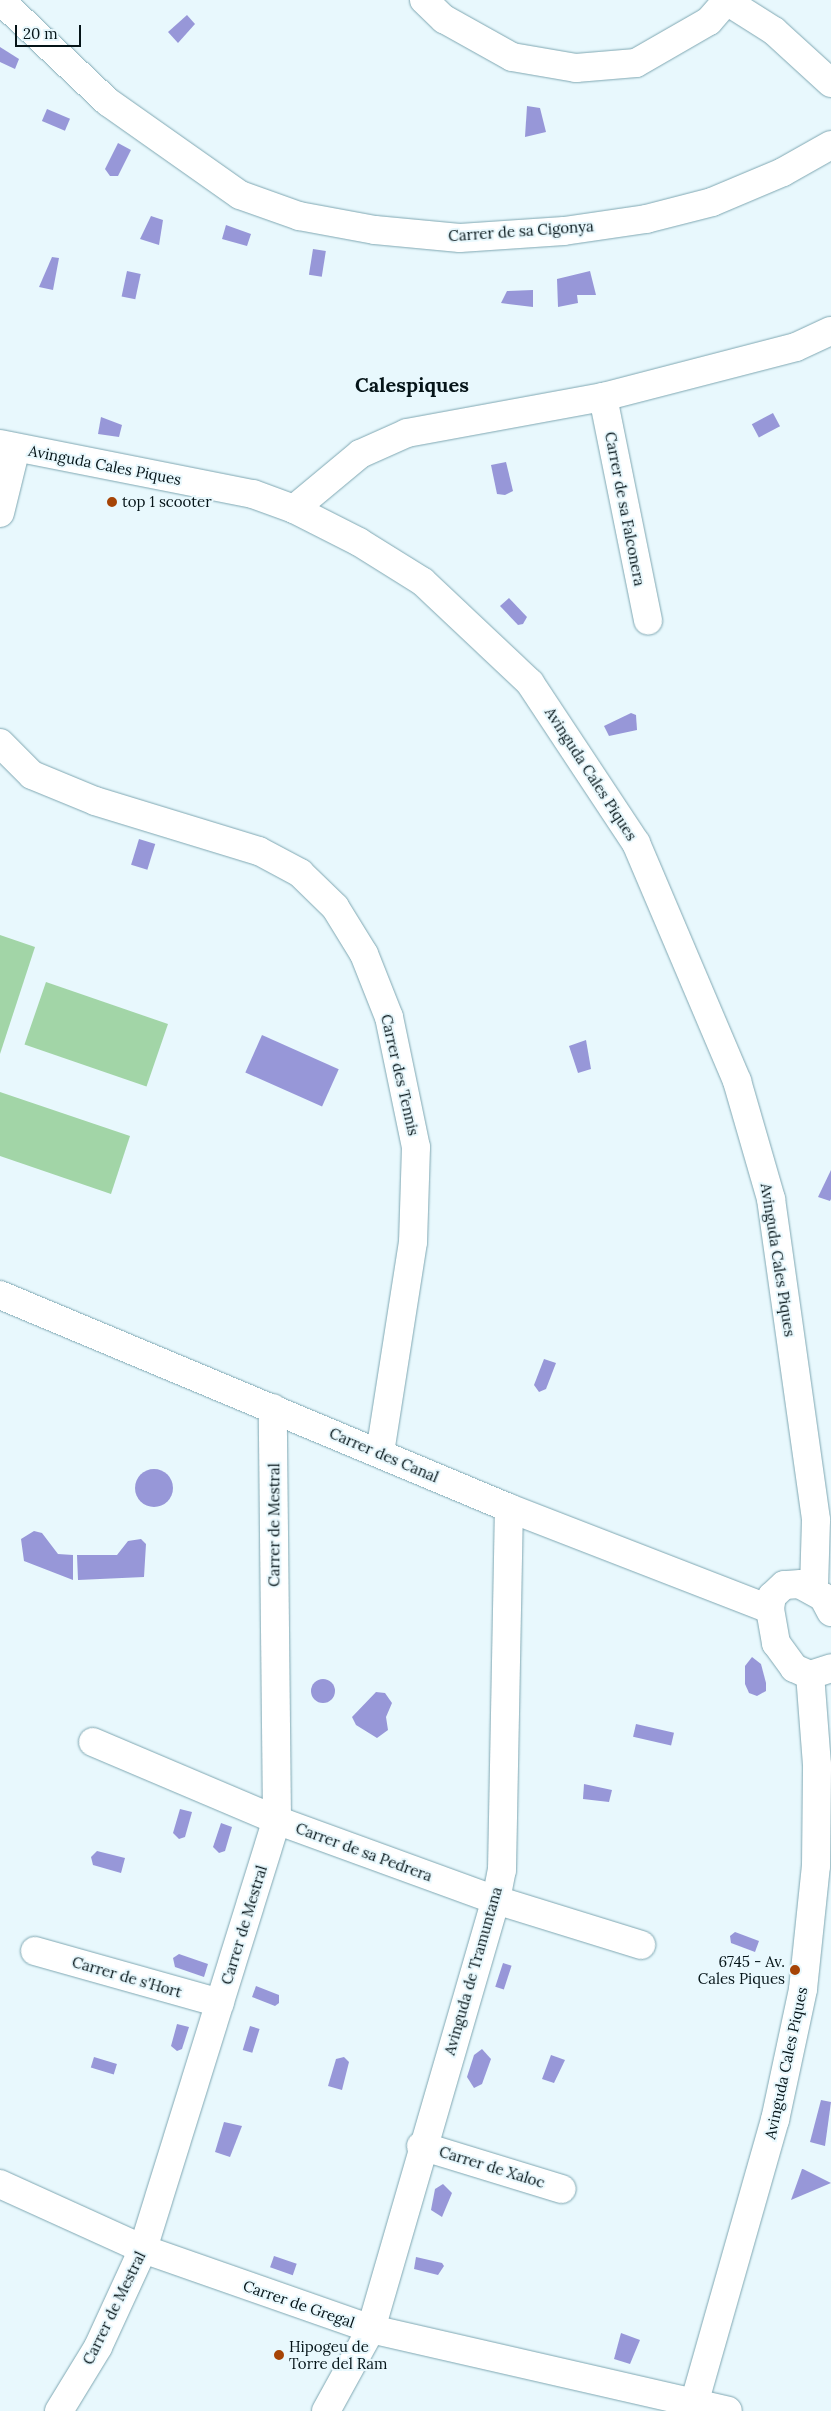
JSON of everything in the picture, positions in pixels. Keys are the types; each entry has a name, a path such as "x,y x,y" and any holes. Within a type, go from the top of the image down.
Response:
{"street":[{"name":"Carrer de sa Cigonya","path":"0,0 108,102 240,194 299,216 375,230 460,238 564,231 646,218 712,202 783,172 831,145"},
{"path":"424,0 444,19 512,57 576,68 636,64 709,21 726,0 774,31 831,84"},
{"path":"294,509 360,454 407,433 603,397 796,347 831,331"},
{"name":"Carrer de sa Falconera","path":"603,397 648,621"},
{"path":"0,513 8,446"},
{"name":"Avinguda Cales Piques","path":"8,446 253,494 294,509 423,582 530,684 636,842 737,1081 771,1199 816,1520 814,1589"},
{"name":"Carrer des Tennis","path":"0,743 32,775 95,800 259,851 300,873 335,907 364,954 389,1017 416,1147 413,1242 380,1453"},
{"name":"Carrer des Canal","path":"0,1295 509,1508 770,1609"},
{"name":"Carrer de Mestral","path":"59,2411 98,2346 143,2249 277,1820 273,1408"},
{"name":"Avinguda de Tramuntana","path":"326,2411 370,2329 422,2146 496,1900 502,1870 509,1508"},
{"path":"820,1672 794,1668 776,1642 770,1609 772,1596 784,1586 800,1584 814,1589 831,1612"},
{"name":"Avinguda Cales Piques","path":"693,2407 775,2120 803,1989 816,1866 820,1672"},
{"name":"Carrer de sa Pedrera","path":"93,1742 277,1820 496,1900 641,1945"},
{"name":"Carrer de s'Hort","path":"35,1951 220,2003"},
{"name":"Carrer de Xaloc","path":"422,2146 562,2189"},
{"name":"Carrer de Gregal","path":"0,2184 143,2249 370,2329 693,2407 728,2411"}],"green space":[{"path":"0,935 35,947 0,1054"},
{"path":"46,982 168,1024 146,1086 25,1044"},
{"path":"0,1092 130,1136 111,1194 0,1156"}],"water":[{"path":"187,15 195,24 178,43 168,32"},
{"path":"0,47 19,59 15,69 0,62"},
{"path":"527,106 540,108 546,132 525,137"},
{"path":"47,109 70,119 65,131 42,121"},
{"path":"118,143 131,150 118,176 110,176 105,169"},
{"path":"151,216 163,220 159,245 140,239"},
{"path":"226,225 251,234 247,246 222,239"},
{"path":"313,249 326,251 322,277 309,275"},
{"path":"52,257 59,258 53,290 39,287"},
{"path":"127,271 141,274 135,299 122,296"},
{"path":"590,271 596,295 577,295 578,303 558,307 557,279"},
{"path":"533,290 533,307 501,303 507,291"},
{"path":"773,413 780,426 759,438 752,424"},
{"path":"101,417 122,425 119,437 98,434"},
{"path":"506,462 513,491 505,495 497,494 491,465"},
{"path":"509,598 527,617 523,624 518,625 500,606"},
{"path":"631,713 636,715 637,730 609,736 604,726"},
{"path":"139,839 155,844 147,870 131,865"},
{"path":"262,1035 339,1069 322,1107 245,1072"},
{"path":"586,1040 591,1069 578,1073 569,1046"},
{"path":"831,1170 831,1199 830,1201 818,1197"},
{"path":"544,1359 556,1363 546,1389 539,1392 534,1385"},
{"path":"154,1469 168,1474 173,1488 168,1502 154,1507 140,1502 135,1488 140,1474"},
{"path":"34,1531 42,1533 58,1554 73,1555 73,1580 24,1561 21,1539"},
{"path":"141,1539 146,1544 144,1577 78,1580 77,1555 117,1555 128,1541"},
{"path":"752,1657 761,1664 766,1683 766,1691 757,1696 749,1693 745,1684 745,1666"},
{"path":"323,1679 332,1682 335,1691 332,1700 323,1703 314,1700 311,1691 314,1682"},
{"path":"376,1692 385,1693 392,1703 386,1717 388,1730 377,1738 356,1725 352,1717"},
{"path":"636,1724 674,1733 671,1745 633,1737"},
{"path":"584,1784 612,1790 609,1802 583,1799"},
{"path":"180,1809 192,1812 185,1837 179,1839 173,1833"},
{"path":"221,1823 232,1827 225,1851 219,1853 213,1847"},
{"path":"97,1851 125,1858 121,1873 93,1865 91,1857"},
{"path":"735,1932 759,1941 755,1952 731,1943 730,1936"},
{"path":"179,1954 208,1964 204,1977 175,1967 173,1958"},
{"path":"503,1963 512,1966 504,1990 495,1987"},
{"path":"256,1986 279,1995 279,2003 275,2006 252,1997"},
{"path":"177,2024 189,2027 182,2049 177,2051 171,2046"},
{"path":"250,2026 260,2029 252,2053 243,2050"},
{"path":"482,2049 491,2059 482,2084 474,2088 467,2077 474,2055"},
{"path":"551,2055 565,2060 554,2083 542,2079"},
{"path":"94,2057 117,2064 114,2075 91,2068"},
{"path":"344,2057 349,2062 342,2090 328,2086 336,2059"},
{"path":"821,2100 831,2102 825,2146 810,2142"},
{"path":"224,2122 242,2126 230,2157 215,2152"},
{"path":"802,2169 831,2183 791,2200"},
{"path":"443,2184 452,2193 442,2217 431,2210 435,2189"},
{"path":"274,2256 297,2264 293,2275 270,2267"},
{"path":"416,2257 442,2263 444,2266 438,2275 414,2269"},
{"path":"621,2333 640,2340 630,2364 614,2359"}],"place":[{"name":"top 1 scooter","path":"112,502"},
{"name":"6745 - Av. Cales Piques","path":"795,1970"},
{"name":"Hipogeu de Torre del Ram","path":"279,2355"}],"district":[{"name":"Calespiques","path":"412,384"}]}
